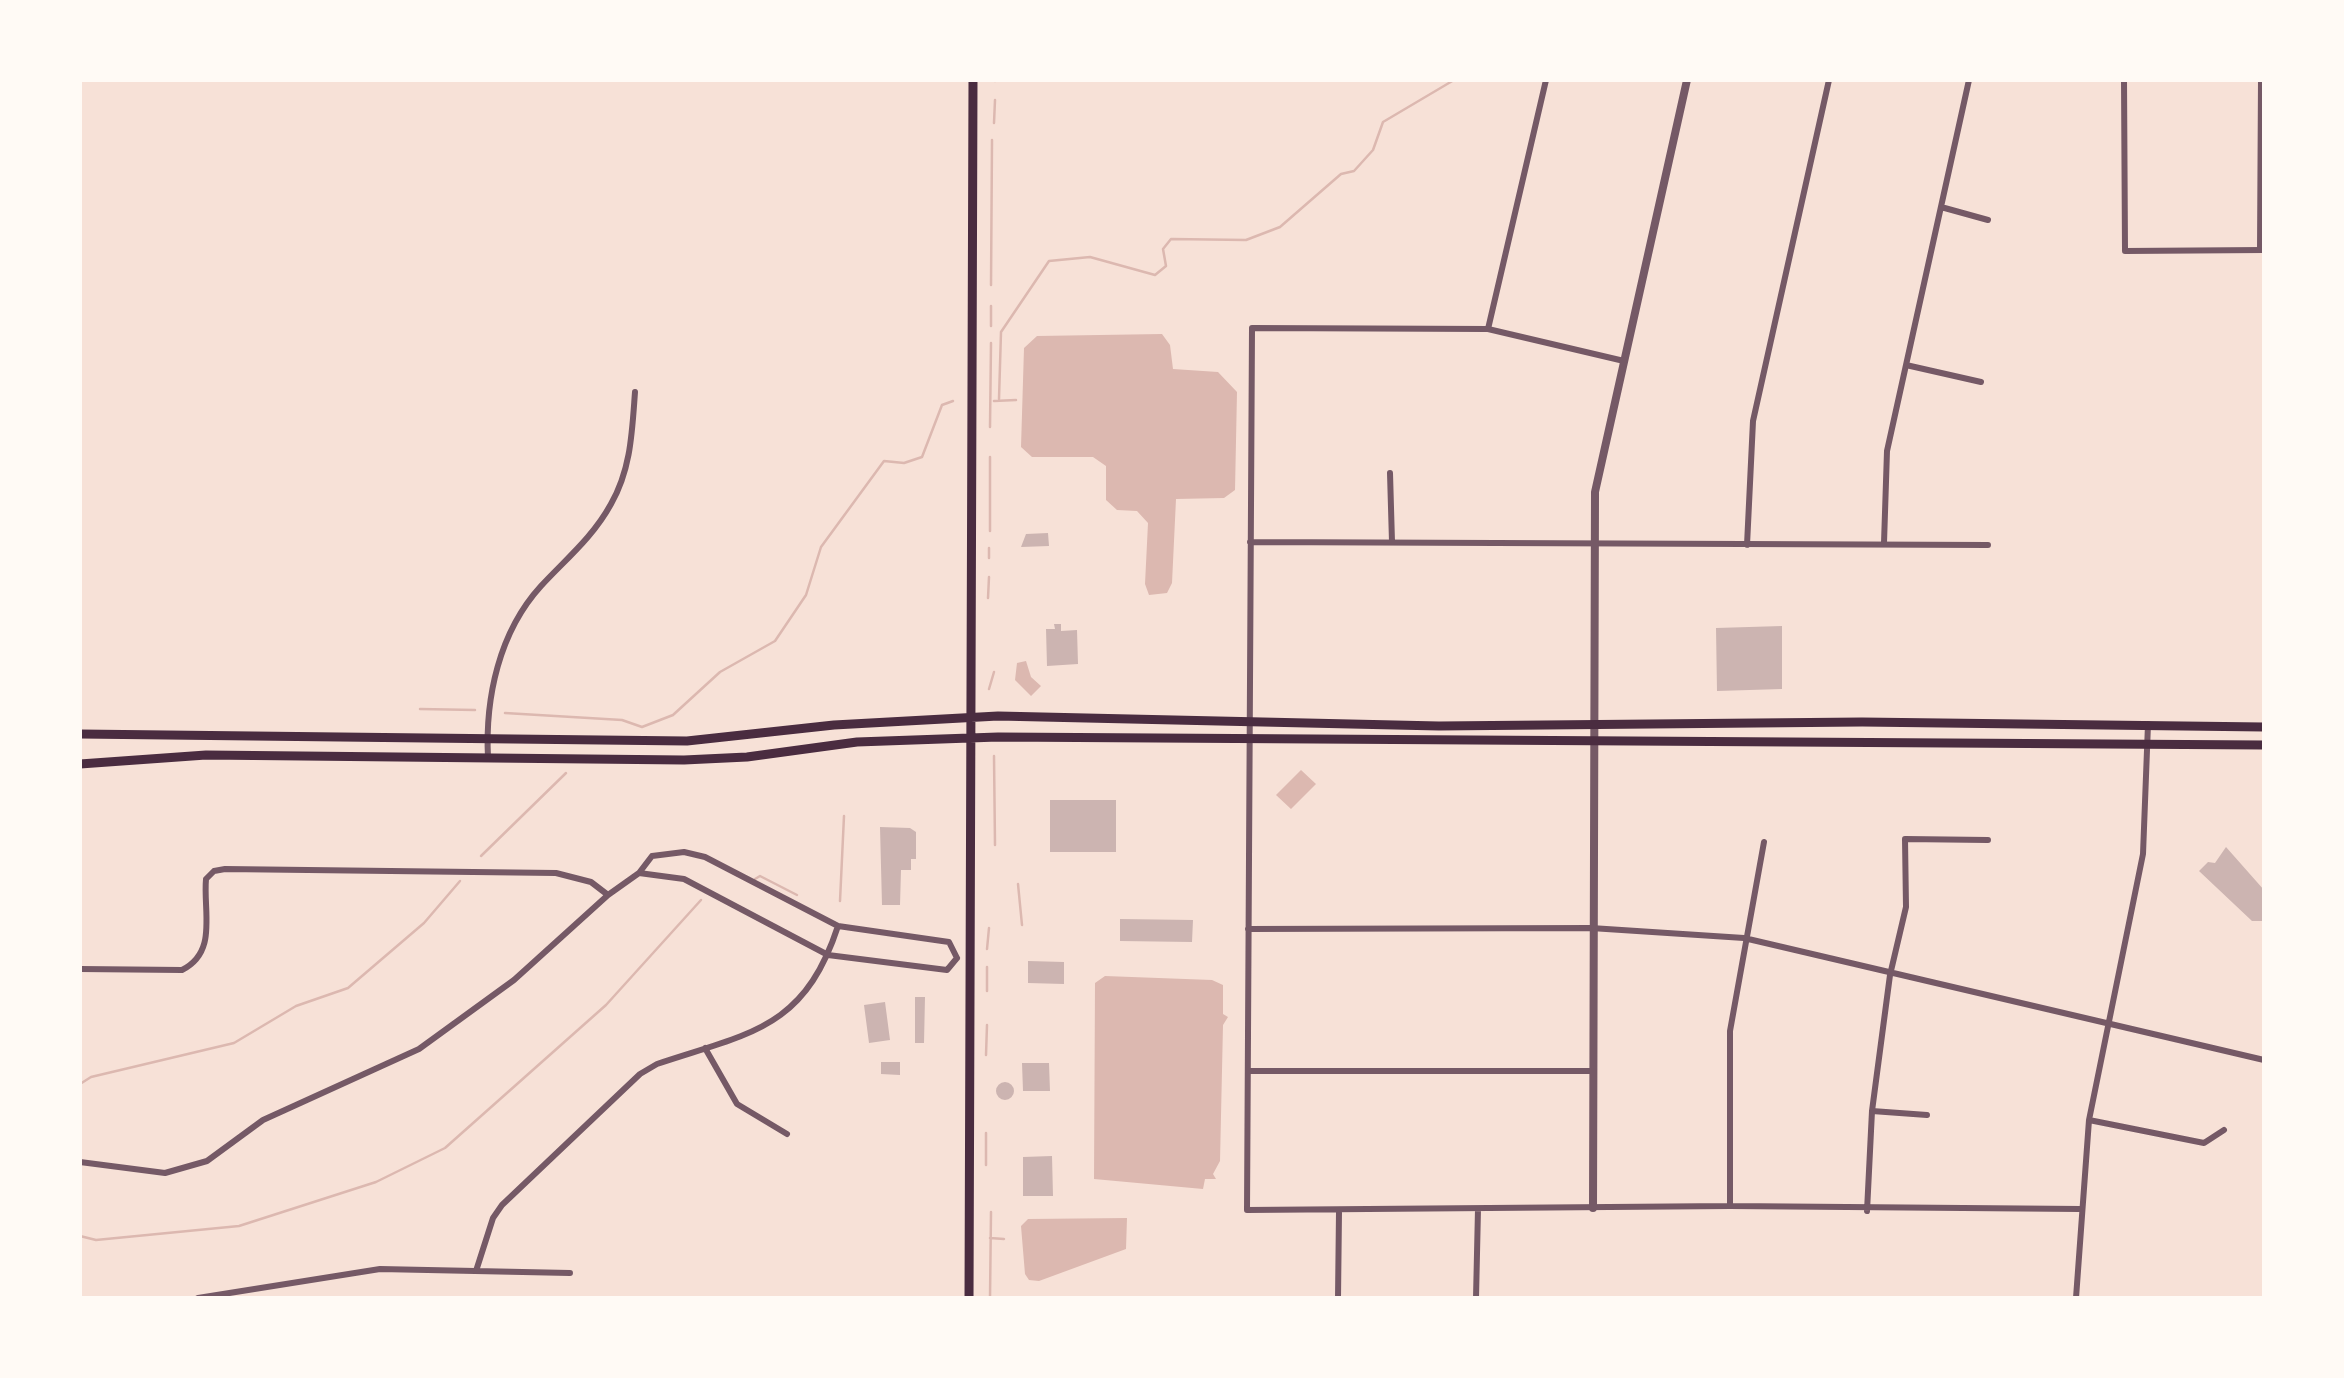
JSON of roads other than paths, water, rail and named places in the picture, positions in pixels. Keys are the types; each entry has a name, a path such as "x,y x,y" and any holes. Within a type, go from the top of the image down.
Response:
{"main road":[{"path":"969,1298 962,958 968,739 973,80"},
{"path":"80,734 687,741 834,725 968,718 2148,723 2264,727"},
{"path":"284,757 286,736"},
{"path":"80,764 206,755 684,760 857,742 968,739 2147,741 2264,745"}],"street":[{"path":"1488,329 1546,80"},
{"path":"1593,1208 1590,1071 1595,492 1687,80"},
{"path":"1747,545 1746,486 1753,420 1830,80"},
{"path":"1884,543 1887,451 1969,80"},
{"path":"2124,80 2125,251 2262,250 2261,80"},
{"path":"1942,207 1988,220"},
{"path":"1624,360 1488,329 1252,328 1248,1210 1730,1206 2080,1210"},
{"path":"1906,365 1981,382"},
{"path":"488,758 496,669 515,620 596,528 620,486 632,440 634,392"},
{"path":"1390,473 1392,542"},
{"path":"1250,542 1988,545"},
{"path":"2076,1298 2089,1120 2144,854 2148,723"},
{"path":"1866,1210 1872,1111 1890,974 1906,907 1905,839 1988,840"},
{"path":"1730,1206 1730,1031 1764,842"},
{"path":"80,1162 166,1172 206,1160 263,1120 420,1049 514,980 608,895 639,874 652,856 694,853 838,926 950,942 962,958 947,970 828,955 684,879 639,874"},
{"path":"80,969 182,970 194,964 203,954 206,879 214,870 556,873 591,882 608,895"},
{"path":"476,1270 493,1218 502,1205 640,1074 771,1026 794,1007 828,955 838,926"},
{"path":"1248,929 1592,928 1744,938 2264,1060"},
{"path":"705,1048 737,1104 787,1134"},
{"path":"1248,1071 1590,1071"},
{"path":"1872,1111 1927,1115"},
{"path":"2089,1120 2204,1143 2224,1130"},
{"path":"1476,1298 1478,1210"},
{"path":"1338,1298 1340,1212"},
{"path":"198,1298 380,1269 570,1273"}],"waterway":[{"path":"999,399 1001,332 1049,261 1090,257 1155,275 1166,266 1163,249 1171,239 1246,240 1280,227 1341,174 1354,171 1373,150 1383,122 1454,80"},
{"path":"994,123 995,100"},
{"path":"991,285 992,140"},
{"path":"991,306 991,326"},
{"path":"990,427 991,343"},
{"path":"994,401 1016,400"},
{"path":"505,713 622,720 642,727 673,715 720,672 775,641 806,595 821,547 884,461 904,463 922,457 942,405 953,401"},
{"path":"990,457 990,531"},
{"path":"989,548 989,558"},
{"path":"988,598 989,577"},
{"path":"989,689 994,672"},
{"path":"420,709 475,710"},
{"path":"994,756 995,845"},
{"path":"481,856 566,773"},
{"path":"840,901 844,816"},
{"path":"755,879 760,876 797,895"},
{"path":"80,1084 91,1077 234,1043 296,1006 348,988 424,923 460,881"},
{"path":"1018,884 1022,925"},
{"path":"80,1236 96,1240 239,1226 376,1182 445,1148 606,1005 701,900"},
{"path":"987,949 989,928"},
{"path":"987,967 987,991"},
{"path":"986,1055 987,1025"},
{"path":"986,1133 986,1165"},
{"path":"990,1298 991,1212"},
{"path":"990,1238 1004,1239"}]}
